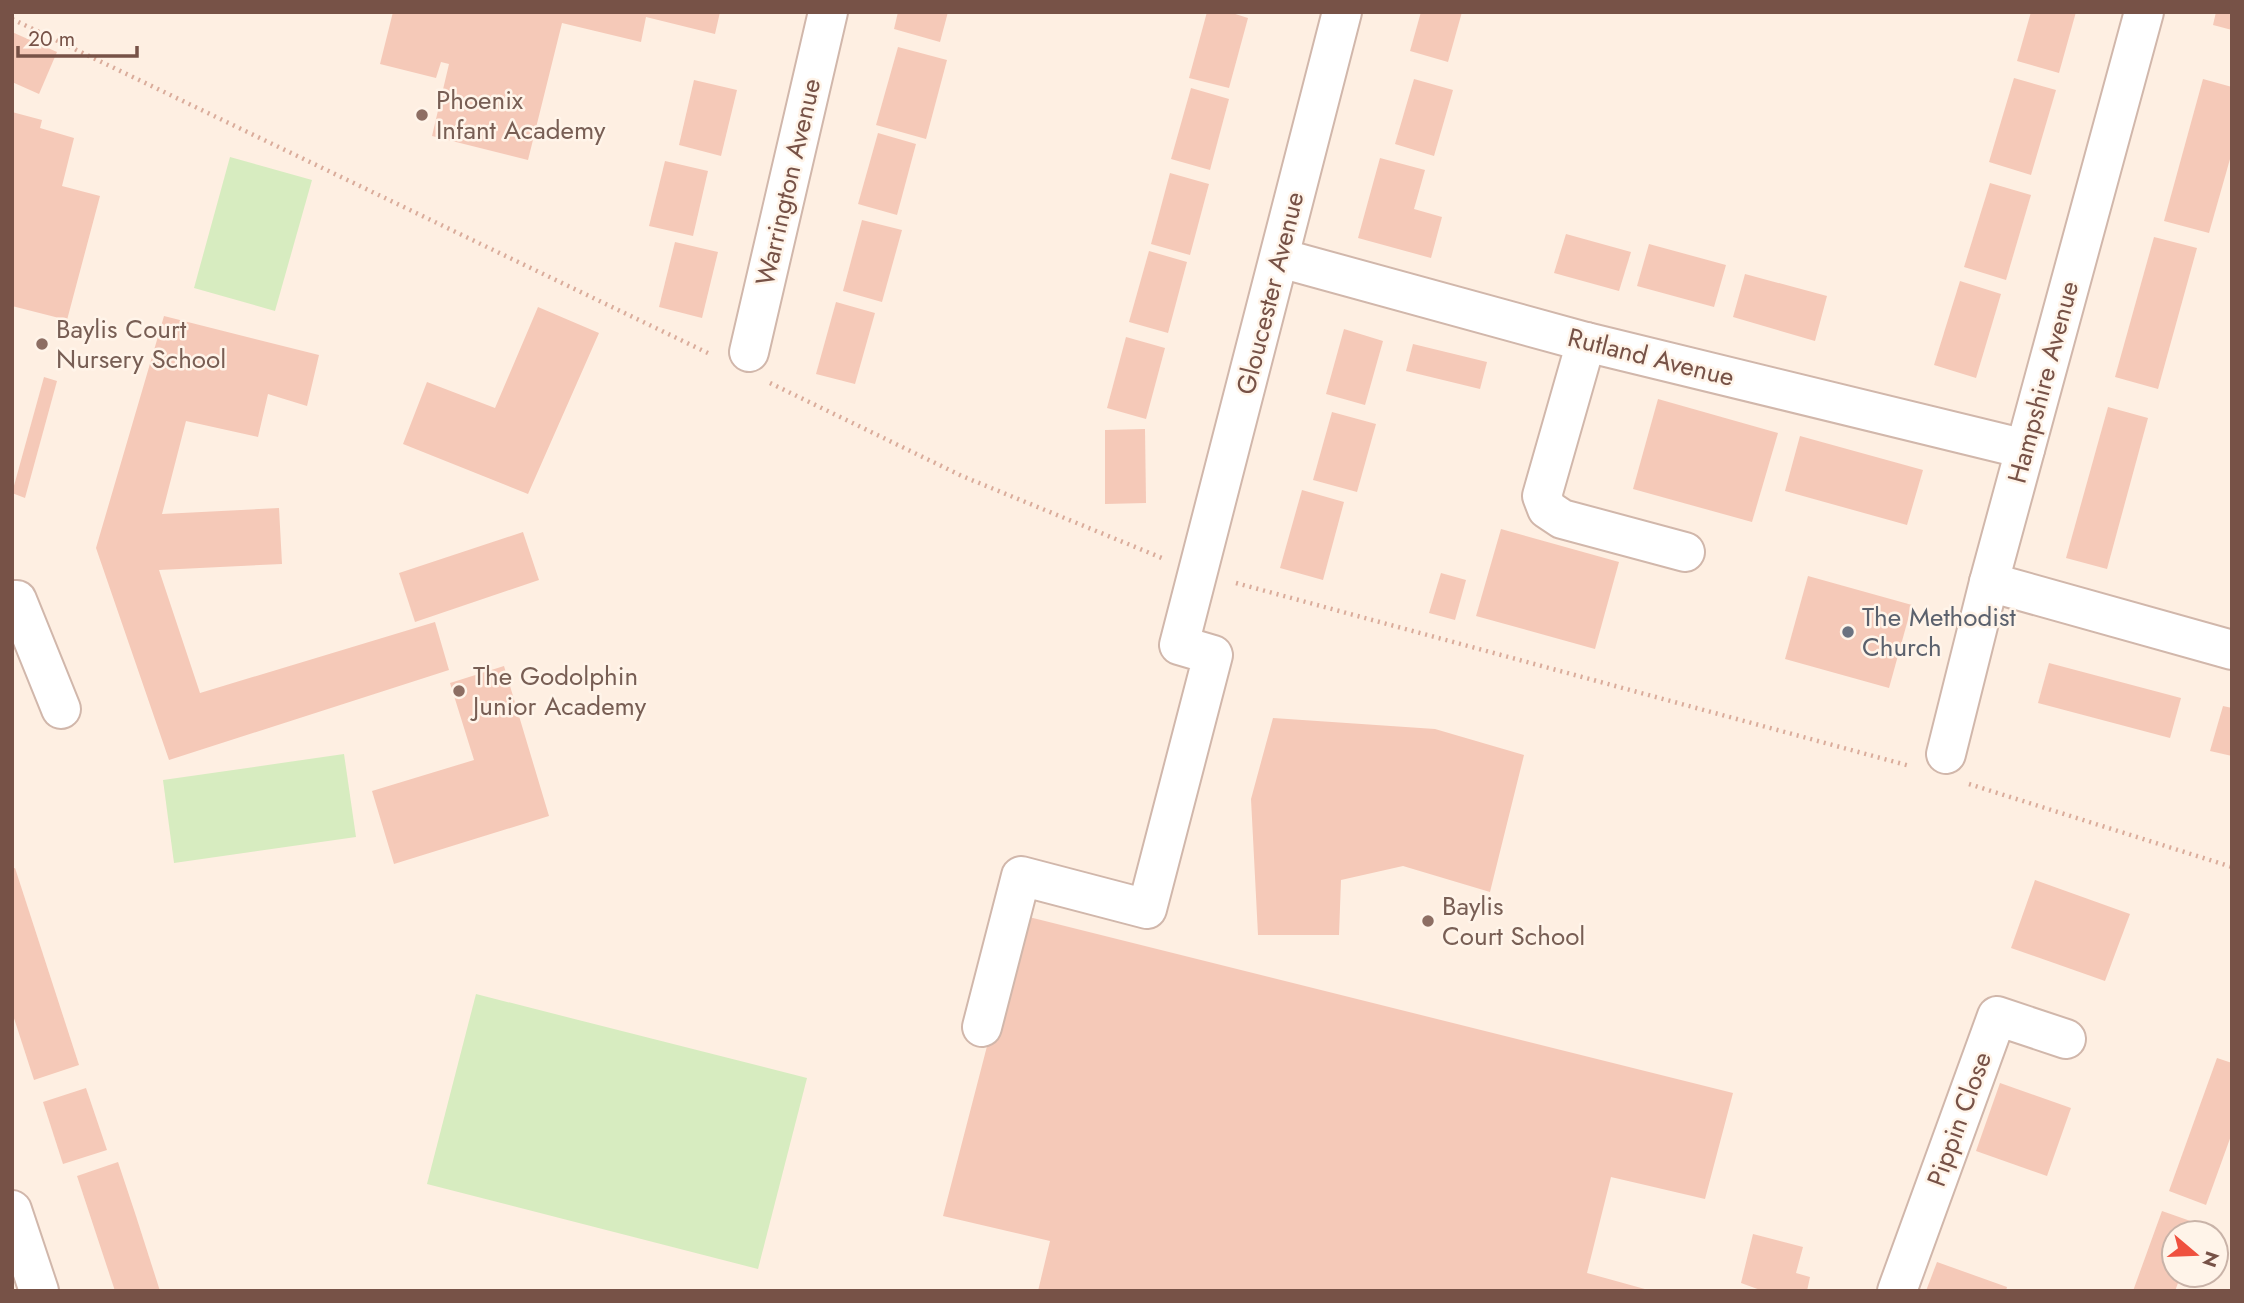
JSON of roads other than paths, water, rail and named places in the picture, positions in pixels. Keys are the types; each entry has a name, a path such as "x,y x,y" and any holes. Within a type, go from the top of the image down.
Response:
{"street":[{"name":"Warrington Avenue","path":"744,363 828,12"},
{"name":"Gloucester Avenue","path":"982,1027 1021,876 1147,909 1213,655 1179,646 1342,12"},
{"name":"Hampshire Avenue","path":"1942,768 1989,582 2144,12"},
{"name":"Rutland Avenue","path":"1279,258 1586,342 2025,449"},
{"path":"1586,342 1542,496 1547,509 1562,519 1685,552"},
{"path":"1989,582 2232,650"},
{"path":"12,600 16,600 61,709"},
{"name":"Pippin Close","path":"1897,1291 1997,1016 2066,1039"},
{"path":"12,1210 39,1291"}],"place":[{"name":"Phoenix Infant Academy","path":"422,115"},
{"name":"Baylis Court Nursery School","path":"42,344"},
{"name":"The Methodist Church","path":"1848,632"},
{"name":"The Godolphin Junior Academy","path":"459,691"},
{"name":"Baylis Court School","path":"1428,921"}]}
